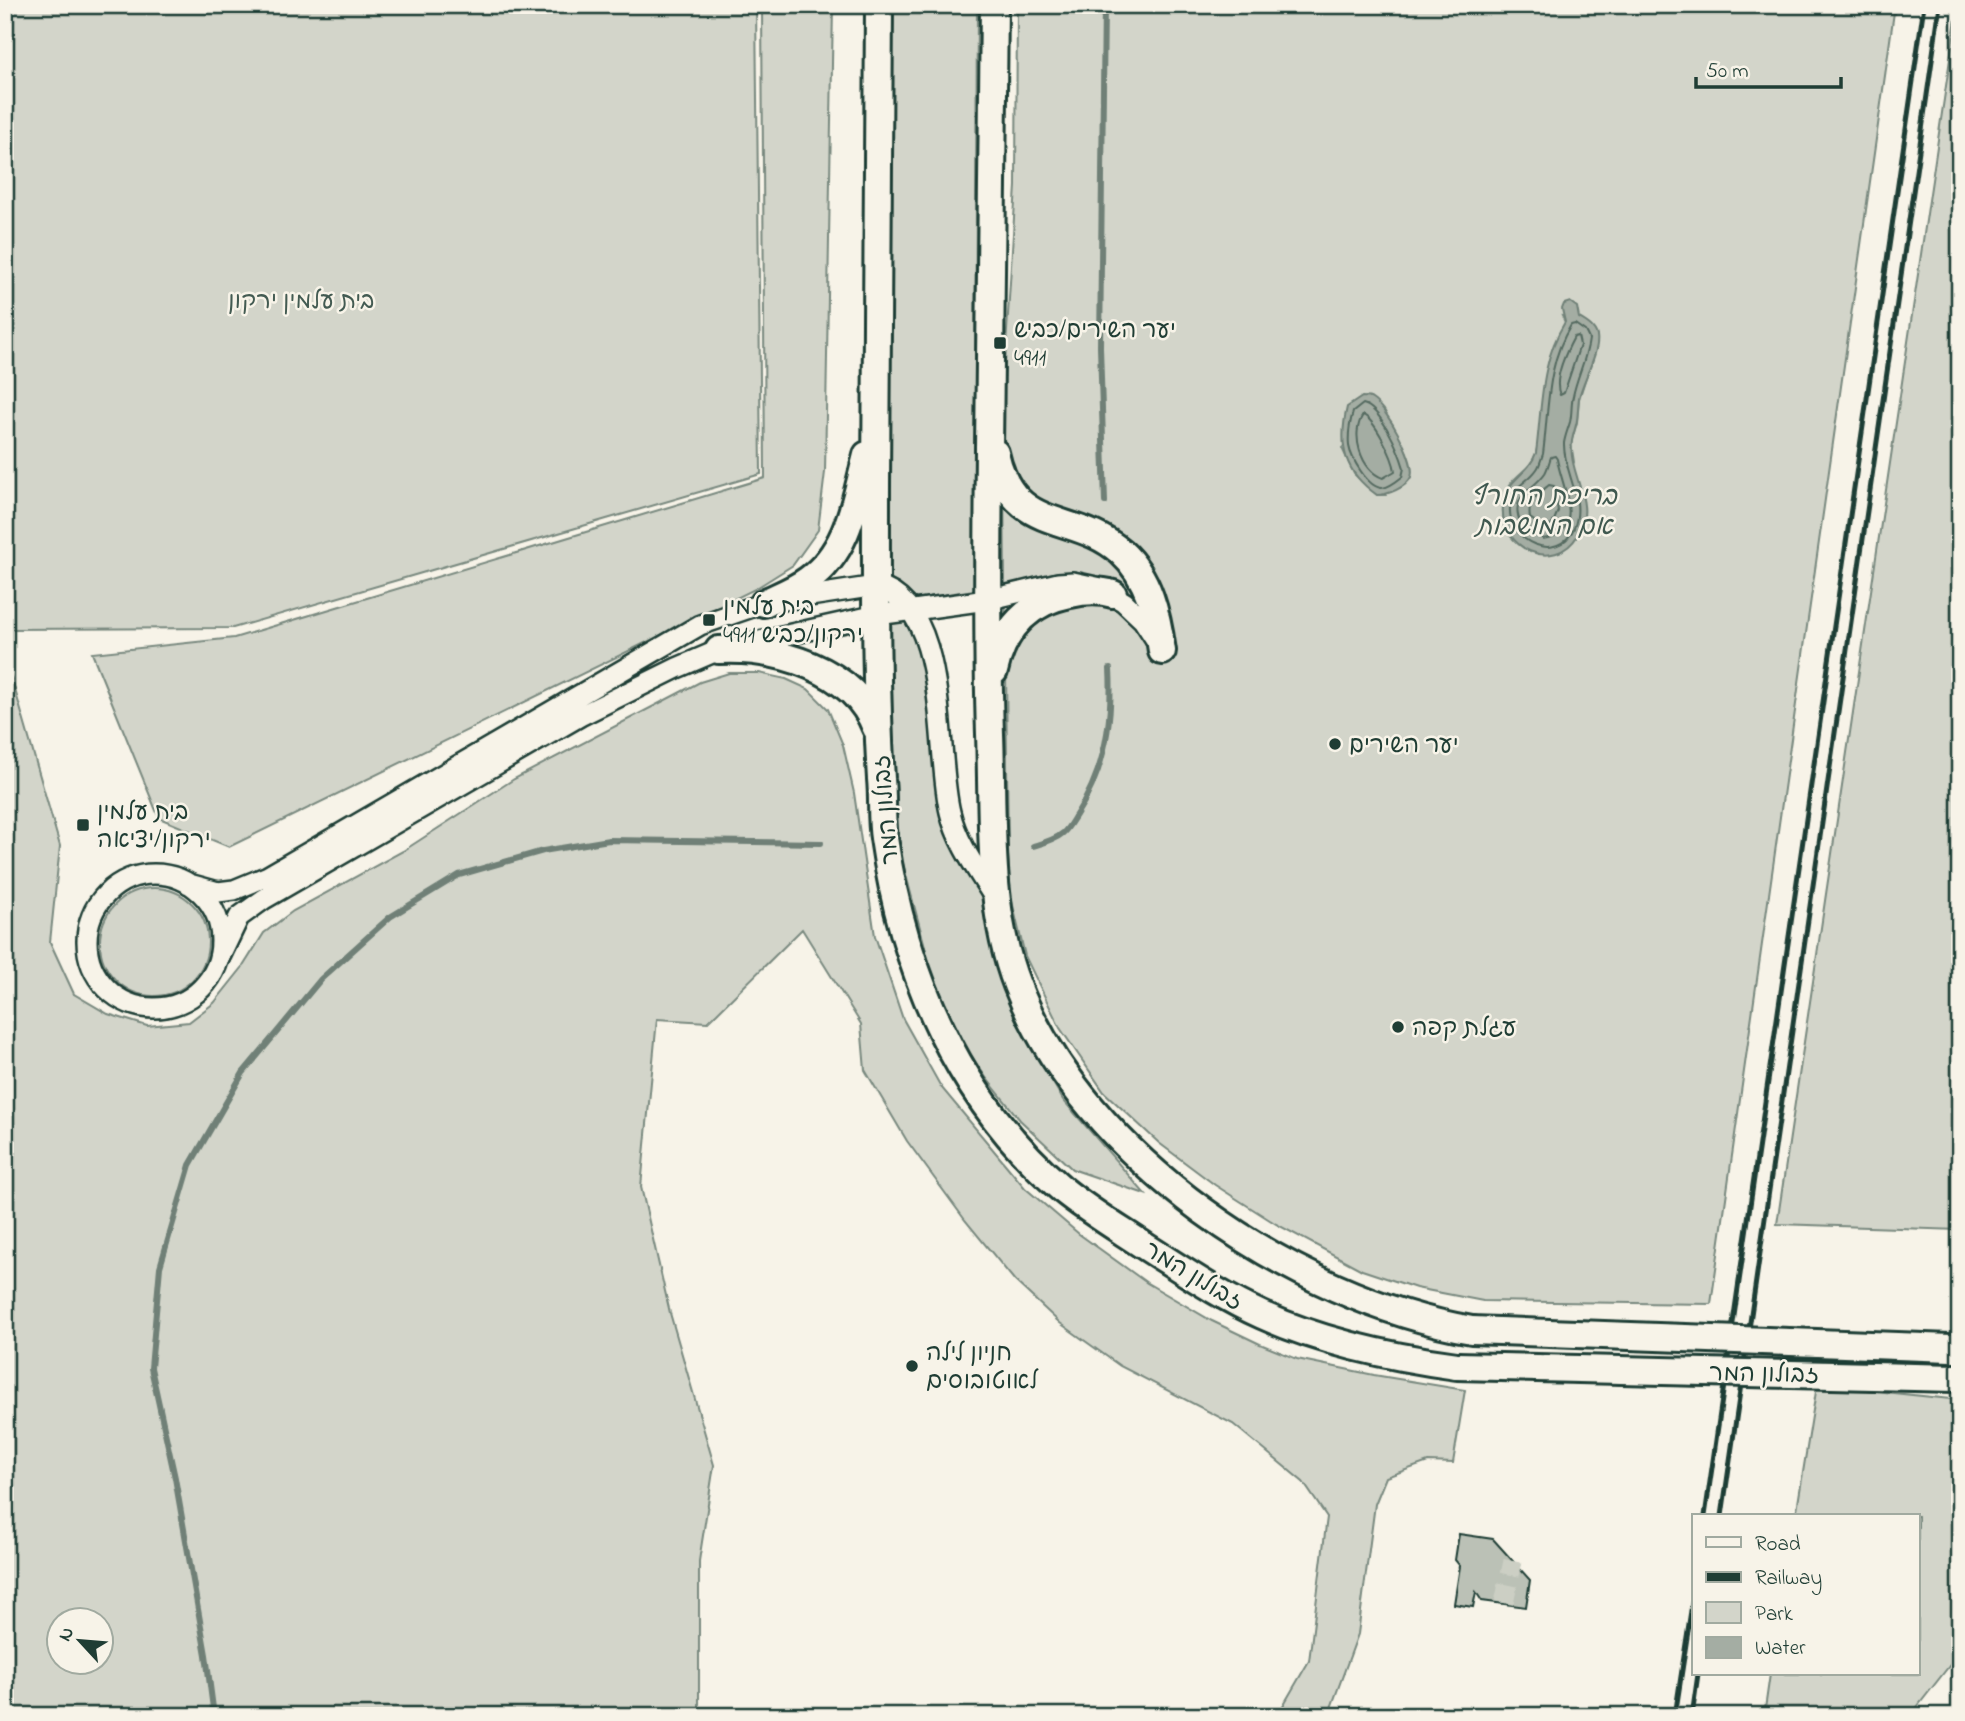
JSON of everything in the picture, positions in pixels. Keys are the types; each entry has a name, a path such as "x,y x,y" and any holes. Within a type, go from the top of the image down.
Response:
{"main road":[{"path":"764,603 805,582 823,569 835,554 846,533 869,450 877,398 878,5"},
{"path":"994,5 989,416 1000,470 1018,499 1038,515 1107,542 1132,565 1141,578 1153,607 1162,651"},
{"name":"זבולון המר","path":"877,398 877,732 883,834 903,933 916,975 959,1063 978,1094 1005,1131 1074,1197 1193,1277 1263,1315 1338,1342 1399,1358 1457,1366 1958,1379"},
{"name":"זבולון המר","path":"989,416 987,600 997,901 1006,949 1016,982 1041,1038 1081,1097 1110,1130 1212,1217 1265,1251 1326,1284 1379,1307 1437,1324 1472,1331 1955,1348"},
{"path":"989,700 1000,650 1016,623 1027,612 1058,596 1103,591 1113,594"},
{"path":"719,650 765,652 817,668 860,699 870,713 877,732"}],"street":[{"path":"997,901 960,840 950,815 934,671 922,631 909,609 893,592 876,586 764,603 700,625 268,876 234,890 218,892 173,877 152,874 132,878 113,888 99,904 90,923 88,944 94,971 117,997 136,1006 157,1008 177,1004 196,994 210,978 239,917 264,899 580,716 719,650 877,615 909,609 987,600 1073,582 1094,586 1113,594 1143,620 1162,651"},
{"path":"189,884 202,894 213,908 219,925 219,959"}],"green space":[{"name":"בית עלמין ירקון","path":"5,5 756,5 761,474 233,628 5,629"},
{"path":"762,5 833,5 825,472 818,530 793,565 755,589 229,847 159,818 92,653 234,638 765,478"},
{"path":"893,5 977,5 974,590 915,599 899,584 883,578"},
{"path":"1017,5 1895,5 1711,1304 1483,1301 1416,1288 1362,1270 1276,1224 1215,1185 1159,1143 1104,1092 1060,1028 1025,956 1011,897 1008,855 1003,395 1016,186","holes":["1562,316 1578,318 1591,327 1597,337 1579,399 1577,422 1571,443 1574,462 1530,552 1513,539 1506,529 1504,500 1508,487 1529,466 1536,453 1565,322","1384,410 1407,453 1386,495 1377,495 1354,474 1342,448"]},
{"path":"1958,5 1960,1230 1777,1224"},
{"path":"904,617 923,654 977,886 987,913 1007,992 1031,1045 1063,1100 1145,1194 1072,1169 1020,1120 987,1079 956,1033 932,973 898,845 889,785 884,624"},
{"path":"5,655 60,846 50,942 74,994 108,1014 147,1026 189,1022 214,1003 242,968 264,933 293,911 403,851 514,779 700,682 729,673 759,673 786,679 808,689 828,709 843,745 854,793 875,936 903,1019 941,1087 1025,1188 1079,1234 1147,1283 1212,1321 1260,1344 1297,1359 1465,1390 1453,1463 1428,1462 1386,1477 1375,1504 1358,1634 1328,1716 1277,1716 1309,1661 1327,1517 1303,1482 1233,1424 1120,1366 1060,1323 1015,1281 965,1220 907,1141 865,1070 861,1024 802,929 708,1022 657,1019 641,1187 670,1313 714,1465 699,1561 699,1716 5,1716"},
{"path":"154,888 175,892 193,903 204,921 208,942 204,963 193,981 175,992 154,996 133,992 115,981 104,963 100,942 104,921 115,903 133,892"},
{"path":"1817,1385 1960,1400 1960,1652 1910,1716 1764,1716 1770,1676 1920,1676 1920,1514 1796,1514"}],"water":[{"name":"בריכת החורף אם המושבות","path":"1570,302 1577,307 1579,318 1592,327 1597,336 1596,350 1579,398 1572,441 1573,465 1583,499 1583,523 1578,535 1568,547 1556,553 1543,554 1530,551 1510,534 1504,521 1503,506 1512,483 1528,467 1536,453 1546,369 1565,322 1562,309 1564,304"},
{"path":"1362,397 1371,398 1385,412 1399,435 1412,470 1409,481 1401,488 1386,494 1377,495 1366,486 1357,477 1346,457 1343,434 1347,407"}],"building":[{"path":"1459,1534 1493,1539 1530,1580 1526,1607 1482,1601 1476,1592 1473,1607 1454,1604 1460,1566 1455,1560"}],"waterway":[{"path":"1104,5 1100,347 1105,502"},
{"path":"1033,846 1053,839 1065,831 1094,781 1108,727 1110,669"},
{"path":"214,1716 175,1478 151,1368 160,1267 190,1165 243,1073 321,979 390,917 459,875 543,851 609,840 821,843"}],"tunnel":[{"path":"1504,1603 1513,1561"}],"railway":[{"path":"1705,1514 1924,5"},
{"path":"1722,1514 1940,5"},
{"path":"1675,1716 1692,1604"},
{"path":"1692,1716 1698,1676"}],"place":[{"name":"יער השירים/כביש 4911","path":"1000,343"},
{"name":"בית עלמין ירקון/כביש 4911","path":"709,620"},
{"name":"יער השירים","path":"1335,744"},
{"name":"בית עלמין ירקון/יציאה","path":"83,825"},
{"name":"עגלת קפה","path":"1398,1027"},
{"name":"חניון לילה לאוטובוסים","path":"912,1366"}]}
